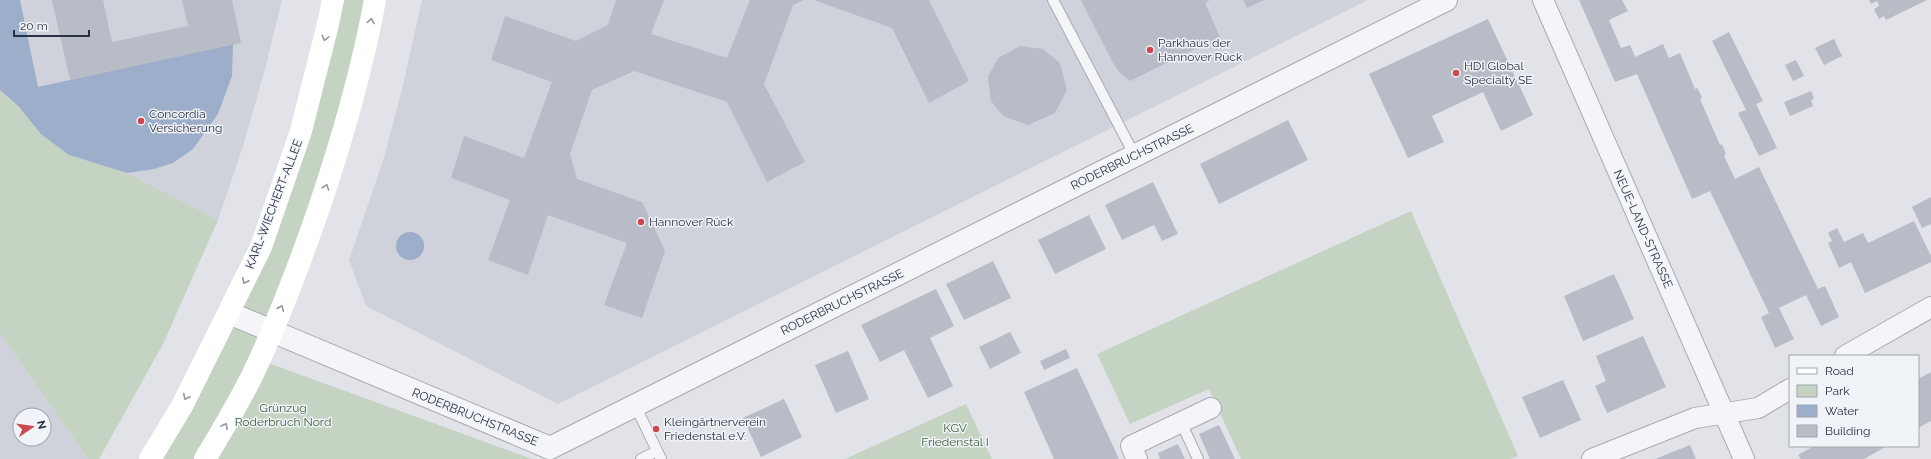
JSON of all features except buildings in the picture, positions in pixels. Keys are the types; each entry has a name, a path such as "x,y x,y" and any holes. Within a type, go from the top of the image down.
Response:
{"main road":[{"name":"KARL-WIECHERT-ALLEE","path":"150,459 182,406 261,247 301,131 333,0"},
{"path":"205,459 251,378 301,262 329,180 350,109 369,32 374,0"}],"street":[{"name":"RODERBRUCHSTRASSE","path":"229,314 272,330 396,384 550,448 1446,0"},
{"name":"NEUE-LAND-STRASSE","path":"1543,0 1744,459"},
{"path":"1847,355 1931,306"},
{"path":"1592,459 1695,418 1758,408 1789,390"},
{"path":"1137,459 1131,446 1211,408"}],"lane":[{"path":"1053,0 1136,156"},
{"path":"635,405 659,455 641,459"},
{"path":"1181,422 1198,459"}],"shaded area":[{"name":"Concordia Versicherung","path":"0,0 282,0 264,73 243,146 218,220 127,173 106,167 19,107 0,90"},
{"name":"Hannover Rück","path":"422,0 1368,0 558,404 366,306 349,260 384,158 403,85"},
{"path":"0,333 52,407 12,407 12,447 52,447 52,407 88,459 0,459"}],"green space":[{"name":"Grünzug Roderbruch Nord","path":"333,0 375,0 260,360 532,459 150,459 261,247"},
{"path":"0,90 69,155 127,173 218,220 163,344 99,459 88,459 0,333"},
{"path":"1411,211 1518,456 1510,459 1241,459 1209,389 1130,424 1097,354"},
{"name":"KGV Friedenstal I","path":"966,404 992,459 845,459"}],"water":[{"path":"0,0 20,0 38,87 233,44 232,76 218,114 193,149 173,163 154,169 127,173 69,155 41,134 19,107 0,90"},
{"path":"410,232 420,236 424,246 420,256 410,260 400,256 396,246 400,236"}],"place":[{"name":"Parkhaus der Hannover Rück","path":"1150,50"},
{"name":"HDI Global Specialty SE","path":"1456,73"},
{"name":"Concordia Versicherung","path":"141,121"},
{"name":"Hannover Rück","path":"641,222"},
{"name":"Kleingärtnerverein Friedenstal e.V.","path":"656,429"}]}
